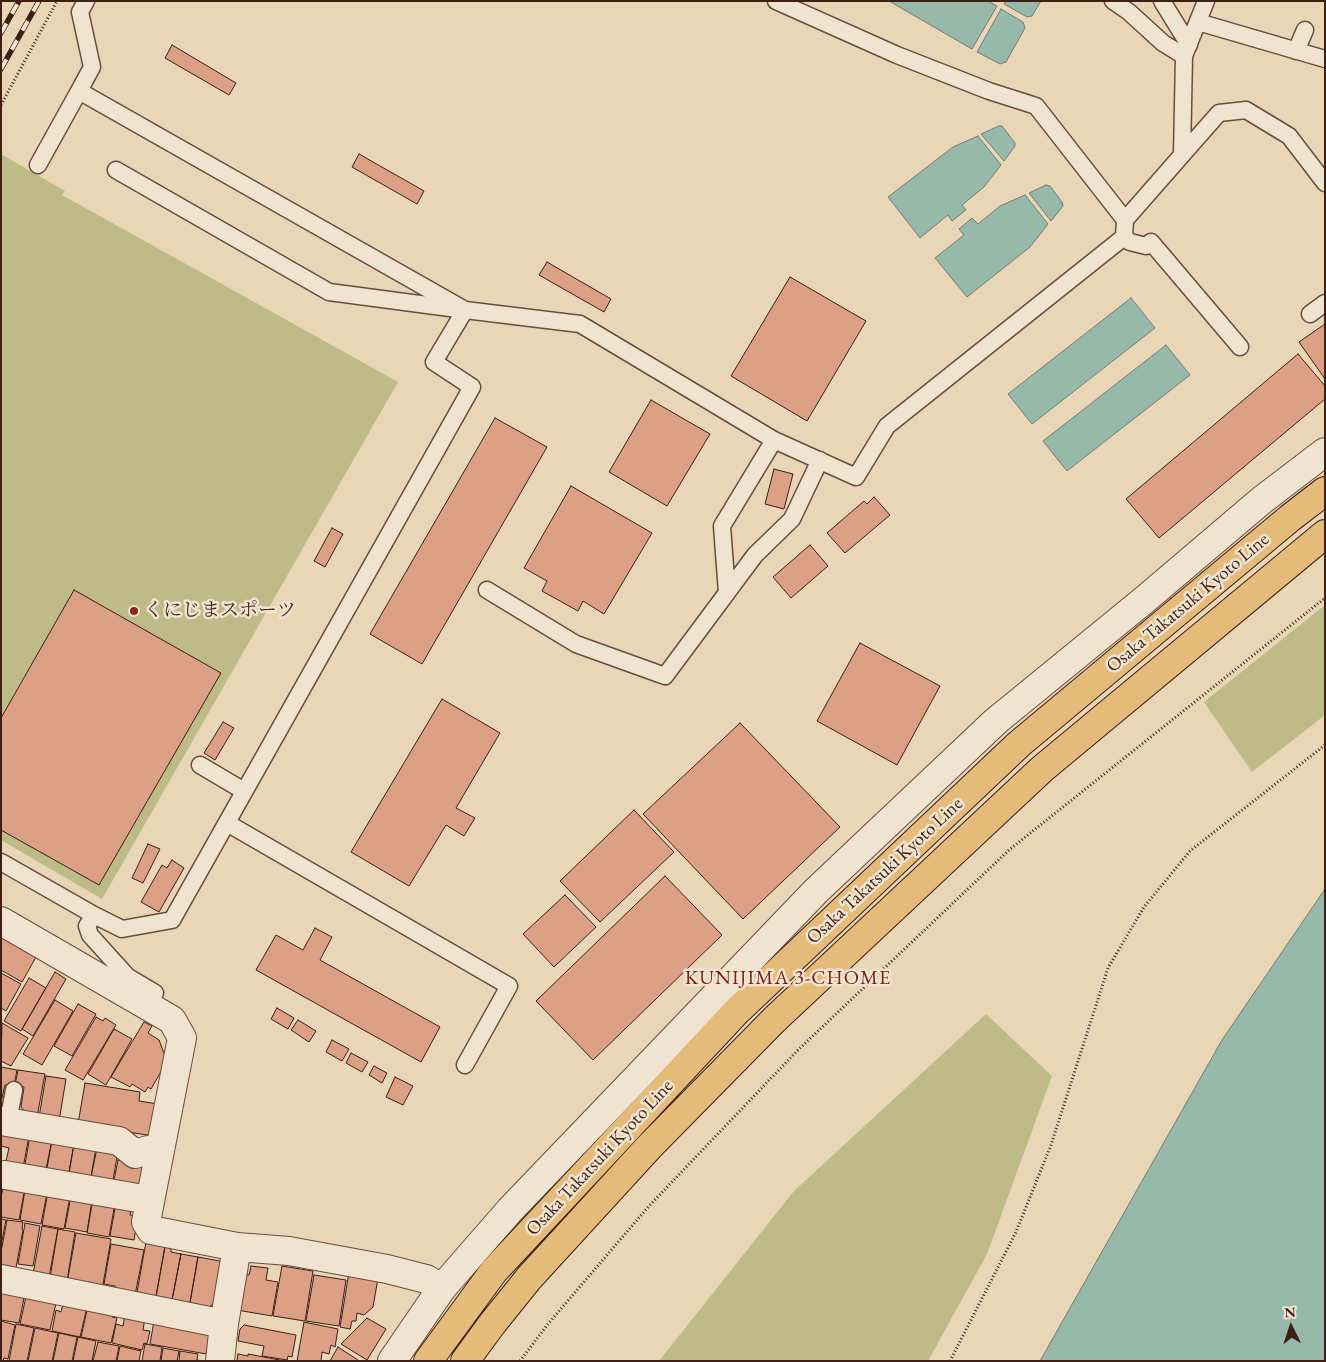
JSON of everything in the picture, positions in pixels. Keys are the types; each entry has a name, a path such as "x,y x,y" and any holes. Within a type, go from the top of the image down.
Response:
{"main road":[{"name":"Osaka Takatsuki Kyoto Line","path":"428,1361 494,1270 737,1012 1019,744 1290,518 1325,492"},
{"name":"Osaka Takatsuki Kyoto Line","path":"465,1361 529,1278 649,1147 775,1019 1042,769 1325,534"}],"street":[{"path":"392,1361 442,1288 510,1210 722,987 823,884 996,722 1262,500 1325,452"},
{"path":"1,921 172,1020 182,1038 149,1200 146,1222 151,1230 237,1246 289,1251 387,1269 426,1279 442,1288"},
{"path":"4,1122 119,1140 135,1154 148,1150 159,1152"},
{"path":"5,1175 149,1200"},
{"path":"220,1361 237,1246"},
{"path":"1,1279 224,1324"}],"lane":[{"path":"38,165 92,67 80,12 86,1"},
{"path":"1114,1 1129,12 1162,43 1186,51"},
{"path":"1162,1 1186,51"},
{"path":"1182,155 1186,51 1206,1"},
{"path":"778,2 897,55 989,91 1036,106 1125,220"},
{"path":"1198,22 1325,59"},
{"path":"1296,51 1305,30"},
{"path":"79,91 465,310"},
{"path":"116,170 329,292 580,324 774,440 856,477 887,426 1124,236 1125,220 1219,113 1246,110 1289,136 1325,183"},
{"path":"1124,236 1130,242 1146,246 1151,242 1240,347"},
{"path":"1310,314 1325,302"},
{"path":"1,862 122,929 172,920 472,387 434,362 465,310"},
{"path":"727,593 722,526 774,440"},
{"path":"487,590 576,644 665,676 755,555 792,518 820,460"},
{"path":"200,765 244,791"},
{"path":"226,823 509,986 465,1065"},
{"path":"94,915 88,926 90,935 128,977 155,993 148,1006"},
{"path":"4,1122 14,1090"}],"path":[{"path":"1,105 57,1"},
{"path":"520,1361 548,1324 649,1206 798,1050 1009,850 1325,598"},
{"path":"950,1361 1016,1232 1050,1145 1108,968 1144,907 1190,851 1325,745"}],"shaded area":[{"path":"889,1 988,1 997,6 972,49"},
{"path":"1006,1 1041,1 1032,16 1027,17 1004,4"},
{"path":"1001,9 1023,22 1025,28 1006,62 1000,64 977,52"},
{"path":"1002,126 1015,143 1015,146 1004,161 981,134"},
{"path":"978,136 1001,165 984,187 962,205 966,210 952,221 948,215 920,238 888,197 953,147"},
{"name":"くにじまスポーツ","path":"1,154 65,191 62,195 398,382 102,899 1,840"},
{"path":"1046,185 1050,186 1063,206 1051,221 1029,193"},
{"path":"1025,195 1048,224 1030,247 967,297 935,258 964,235 959,229 972,218 978,224 1000,206"},
{"path":"1131,298 1155,328 1032,424 1008,394"},
{"path":"1166,345 1190,375 1067,471 1043,441"},
{"path":"1325,605 1325,715 1252,772 1204,702"},
{"path":"1325,889 1325,1361 1040,1361 1222,1040"},
{"path":"986,1014 1052,1076 987,1254 928,1361 659,1361 794,1191"}],"building":[{"path":"172,45 236,83 229,95 165,58"},
{"path":"359,154 424,191 417,204 352,167"},
{"path":"547,262 611,299 604,312 539,275"},
{"path":"790,277 866,321 807,421 731,376"},
{"path":"1325,324 1325,379 1299,342"},
{"path":"1298,354 1325,386 1325,399 1159,538 1126,499"},
{"path":"651,400 710,434 667,506 609,472"},
{"path":"495,418 547,447 422,664 370,634"},
{"path":"774,469 793,474 784,509 765,504"},
{"path":"571,486 652,533 604,614 583,601 578,611 542,591 547,581 524,568"},
{"path":"874,497 890,515 845,553 827,533 864,501 867,504"},
{"path":"332,528 343,534 325,567 314,561"},
{"path":"810,545 828,566 791,598 773,577"},
{"path":"74,590 221,673 99,885 1,830 1,718"},
{"path":"860,643 940,686 897,765 817,721"},
{"path":"442,699 500,733 456,808 475,818 464,836 446,825 409,886 351,852"},
{"path":"223,722 234,728 215,760 204,753"},
{"path":"740,723 840,827 743,919 643,814"},
{"path":"634,810 674,852 600,922 560,881"},
{"path":"148,844 160,849 143,883 132,878"},
{"path":"172,860 184,868 159,912 141,902 162,865 167,868"},
{"path":"665,876 722,935 593,1060 536,1001"},
{"path":"565,895 596,927 554,967 523,934"},
{"path":"315,928 332,937 320,960 440,1027 421,1062 256,970 276,935 303,950"},
{"path":"1,936 36,957 22,982 1,970"},
{"path":"55,972 66,979 33,1036 22,1029"},
{"path":"1,973 21,984 6,1011 1,1008"},
{"path":"29,978 46,988 21,1031 4,1021"},
{"path":"55,1000 73,1011 42,1065 23,1054"},
{"path":"78,1004 96,1014 72,1056 54,1046"},
{"path":"277,1008 294,1018 288,1029 271,1019"},
{"path":"96,1017 103,1021 105,1018 116,1025 83,1080 65,1070"},
{"path":"298,1020 316,1031 309,1042 291,1030"},
{"path":"144,1022 152,1026 148,1033 159,1040 167,1061 151,1089 148,1087 145,1092 132,1084 130,1087 111,1077"},
{"path":"2,1023 28,1038 11,1066 1,1061"},
{"path":"114,1029 132,1039 106,1085 88,1074"},
{"path":"332,1040 349,1049 342,1061 326,1052"},
{"path":"351,1053 368,1062 362,1072 346,1063"},
{"path":"374,1066 387,1073 382,1083 369,1075"},
{"path":"1,1067 17,1070 14,1086 5,1085 1,1102"},
{"path":"18,1070 45,1074 37,1117 27,1115 21,1107 24,1087 15,1085"},
{"path":"46,1076 66,1079 59,1121 39,1117"},
{"path":"395,1077 413,1086 403,1105 386,1097"},
{"path":"85,1083 140,1092 139,1101 158,1104 153,1136 78,1124"},
{"path":"1,1131 29,1136 23,1168 5,1165 9,1148 1,1146"},
{"path":"30,1136 52,1140 45,1174 24,1170"},
{"path":"52,1140 74,1144 68,1178 46,1174"},
{"path":"74,1144 96,1148 90,1182 68,1178"},
{"path":"97,1148 118,1151 112,1186 90,1182"},
{"path":"118,1160 148,1165 146,1181 134,1188 113,1185"},
{"path":"4,1184 25,1188 19,1220 1,1217 1,1197"},
{"path":"25,1190 47,1193 41,1224 20,1220"},
{"path":"48,1192 70,1196 64,1229 42,1225"},
{"path":"71,1196 92,1200 87,1232 65,1228"},
{"path":"93,1199 115,1203 109,1237 87,1233"},
{"path":"116,1203 132,1206 130,1215 138,1216 134,1240 110,1236"},
{"path":"1,1219 6,1220 1,1246"},
{"path":"7,1220 23,1222 15,1273 1,1271 1,1252"},
{"path":"25,1223 40,1226 33,1266 18,1264"},
{"path":"42,1226 58,1229 49,1277 33,1274"},
{"path":"58,1229 75,1232 67,1281 50,1278"},
{"path":"76,1233 111,1239 102,1290 67,1283"},
{"path":"146,1242 165,1246 155,1302 136,1298"},
{"path":"111,1244 144,1250 135,1295 114,1291 115,1286 104,1284"},
{"path":"165,1247 171,1248 171,1252 181,1254 171,1305 155,1302"},
{"path":"181,1254 198,1257 189,1308 171,1305"},
{"path":"198,1257 220,1261 213,1305 211,1305 210,1311 189,1308"},
{"path":"251,1266 268,1268 266,1280 278,1282 272,1316 237,1310 244,1274 249,1275"},
{"path":"282,1266 313,1271 305,1321 273,1316"},
{"path":"349,1272 378,1278 373,1307 364,1315 357,1313 356,1321 352,1321 350,1329 340,1327"},
{"path":"314,1275 346,1280 339,1326 306,1321"},
{"path":"27,1292 56,1303 50,1330 20,1324"},
{"path":"1,1293 24,1298 19,1323 1,1320"},
{"path":"64,1299 88,1303 80,1337 52,1331 56,1310 61,1312"},
{"path":"88,1306 113,1314 112,1317 117,1318 111,1343 81,1337"},
{"path":"125,1314 145,1318 143,1330 150,1331 147,1344 144,1343 142,1350 112,1343 116,1324 123,1326"},
{"path":"367,1318 386,1329 367,1360 341,1344"},
{"path":"1,1321 15,1325 8,1359 4,1358 3,1361 1,1361"},
{"path":"154,1321 207,1330 215,1338 212,1355 150,1344"},
{"path":"304,1322 338,1329 335,1347 331,1345 329,1354 322,1352 321,1361 297,1361"},
{"path":"16,1324 34,1328 27,1361 9,1361"},
{"path":"244,1325 296,1335 292,1357 288,1356 287,1360 262,1356 264,1346 238,1341 240,1329"},
{"path":"35,1328 58,1333 52,1361 28,1361"},
{"path":"59,1333 77,1337 72,1361 53,1361"},
{"path":"78,1337 96,1341 92,1361 73,1361"},
{"path":"98,1342 119,1346 116,1361 93,1361"},
{"path":"145,1344 162,1347 160,1361 142,1361"},
{"path":"120,1346 141,1351 139,1361 117,1361"},
{"path":"338,1347 358,1360 330,1361"},
{"path":"163,1348 179,1351 177,1361 161,1361"},
{"path":"180,1351 198,1354 197,1360 203,1361 179,1361"},
{"path":"238,1354 248,1356 248,1354 285,1361 237,1361"}],"railway":[{"path":"1,33 19,1"},
{"path":"1,69 39,1"}],"place":[{"name":"くにじまスポーツ","path":"134,611"}],"district":[{"name":"KUNIJIMA 3-CHOME","path":"788,979"}]}
